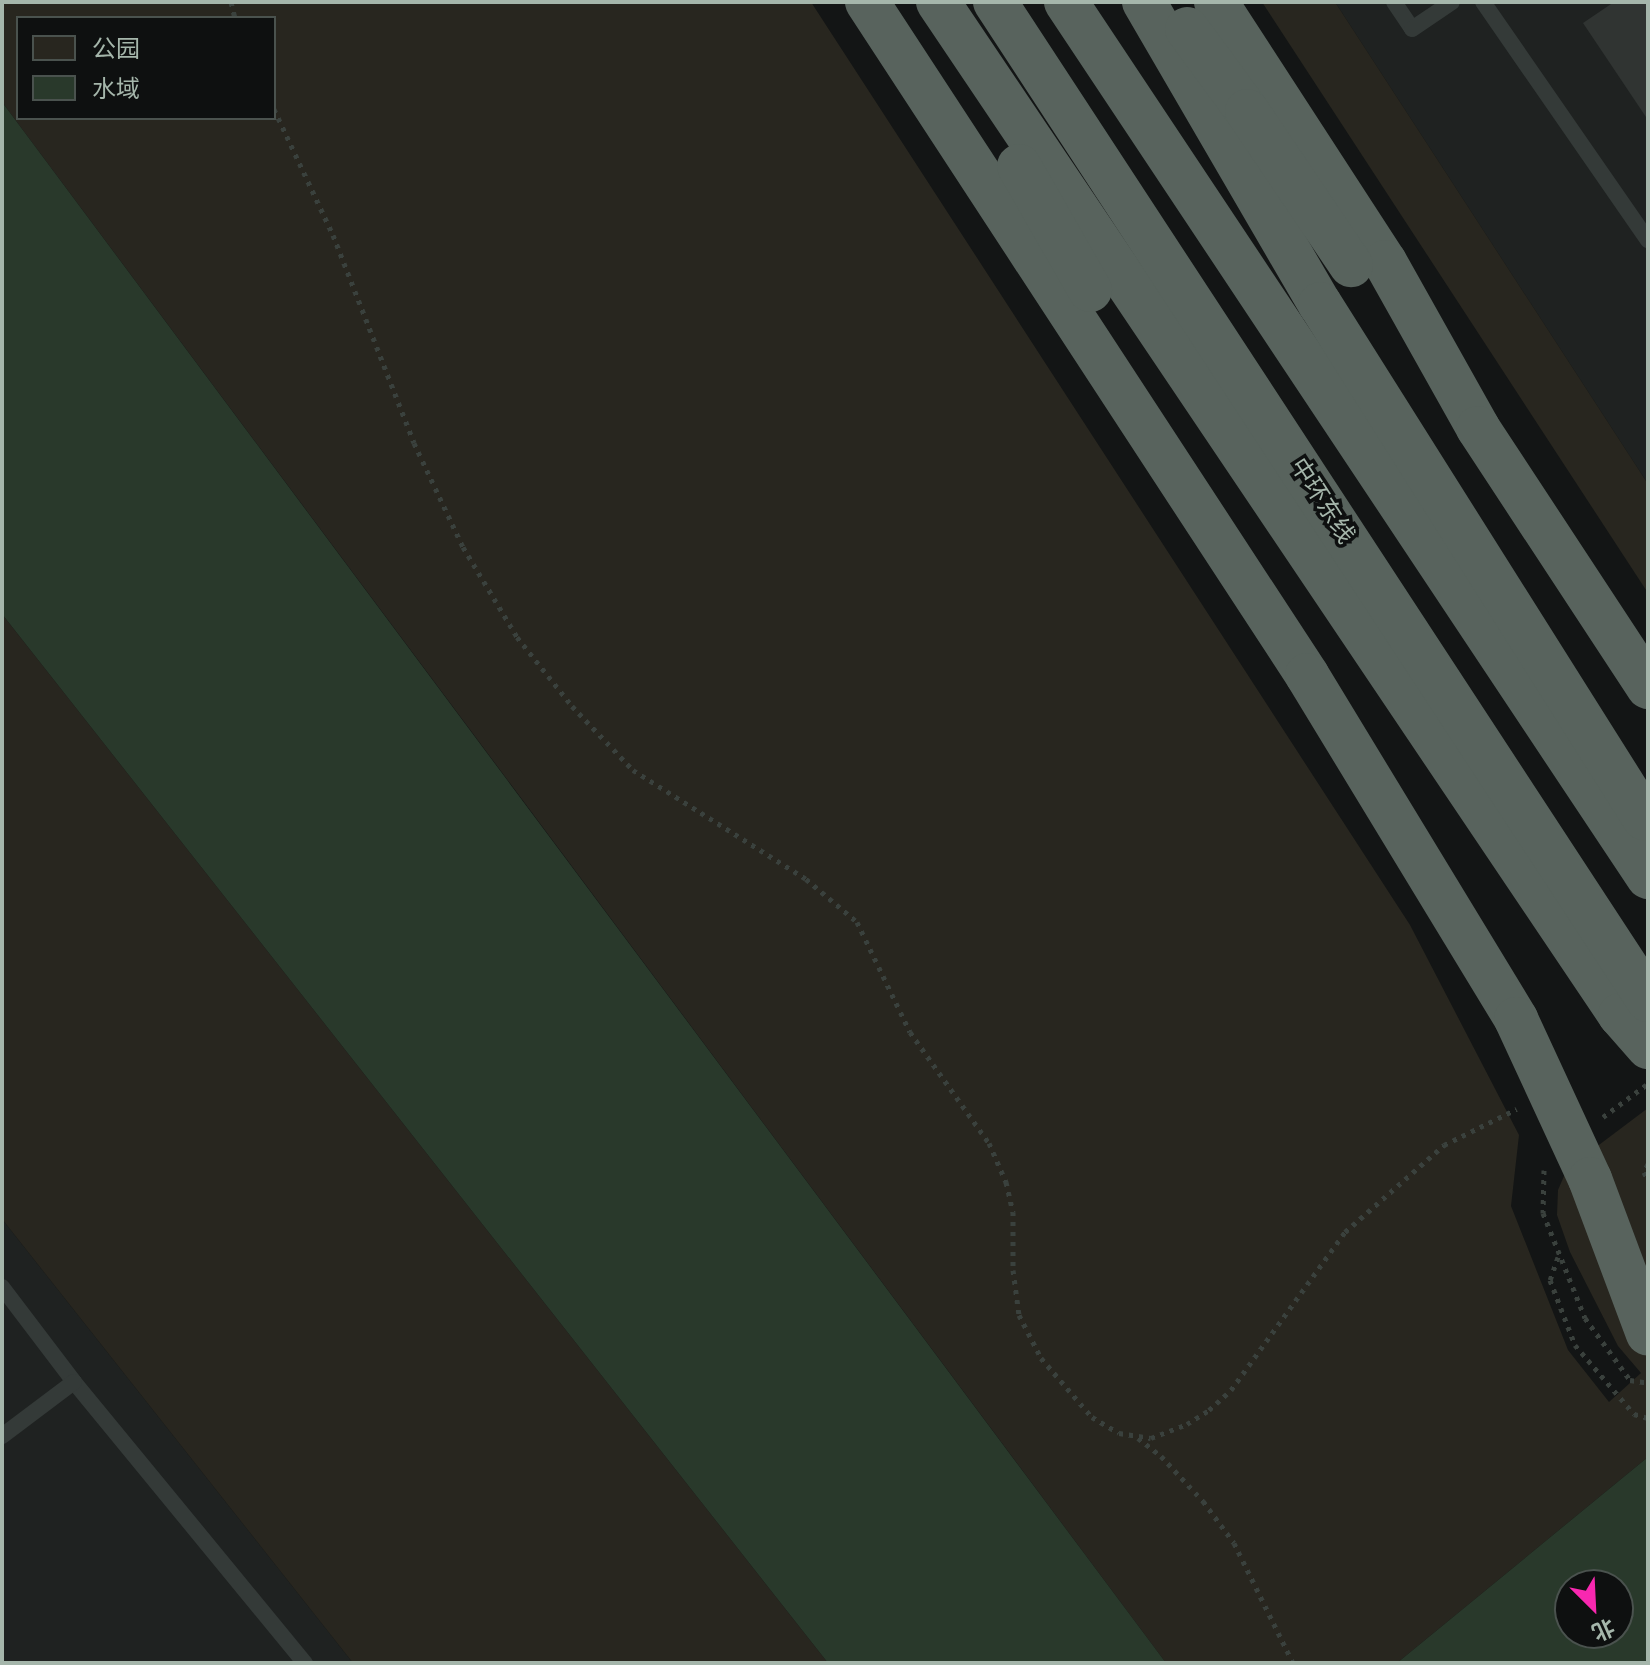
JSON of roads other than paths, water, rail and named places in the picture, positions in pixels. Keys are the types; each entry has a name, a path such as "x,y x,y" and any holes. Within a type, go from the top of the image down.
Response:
{"highway":[{"path":"867,2 1234,559 1516,1019 1590,1179 1648,1334"},
{"path":"930,2 1047,218 1166,421 1234,559"},
{"path":"938,2 1611,1002 1648,1047"},
{"name":"中环东线","path":"995,2 1648,1000"},
{"path":"1066,2 1648,877"},
{"path":"1144,2 1320,304 1648,824"},
{"path":"1166,2 1247,111 1366,286 1478,428"},
{"path":"1216,2 1385,262 1478,428 1648,687"}],"lane":[{"path":"1394,2 1412,29 1452,2"},
{"path":"1483,2 1648,240"},
{"path":"2,1287 74,1382 305,1663"},
{"path":"2,1436 74,1382"}],"water":[{"path":"2,102 1166,1663 828,1663 2,614"},
{"path":"1648,1457 1648,1663 1397,1663"}]}
